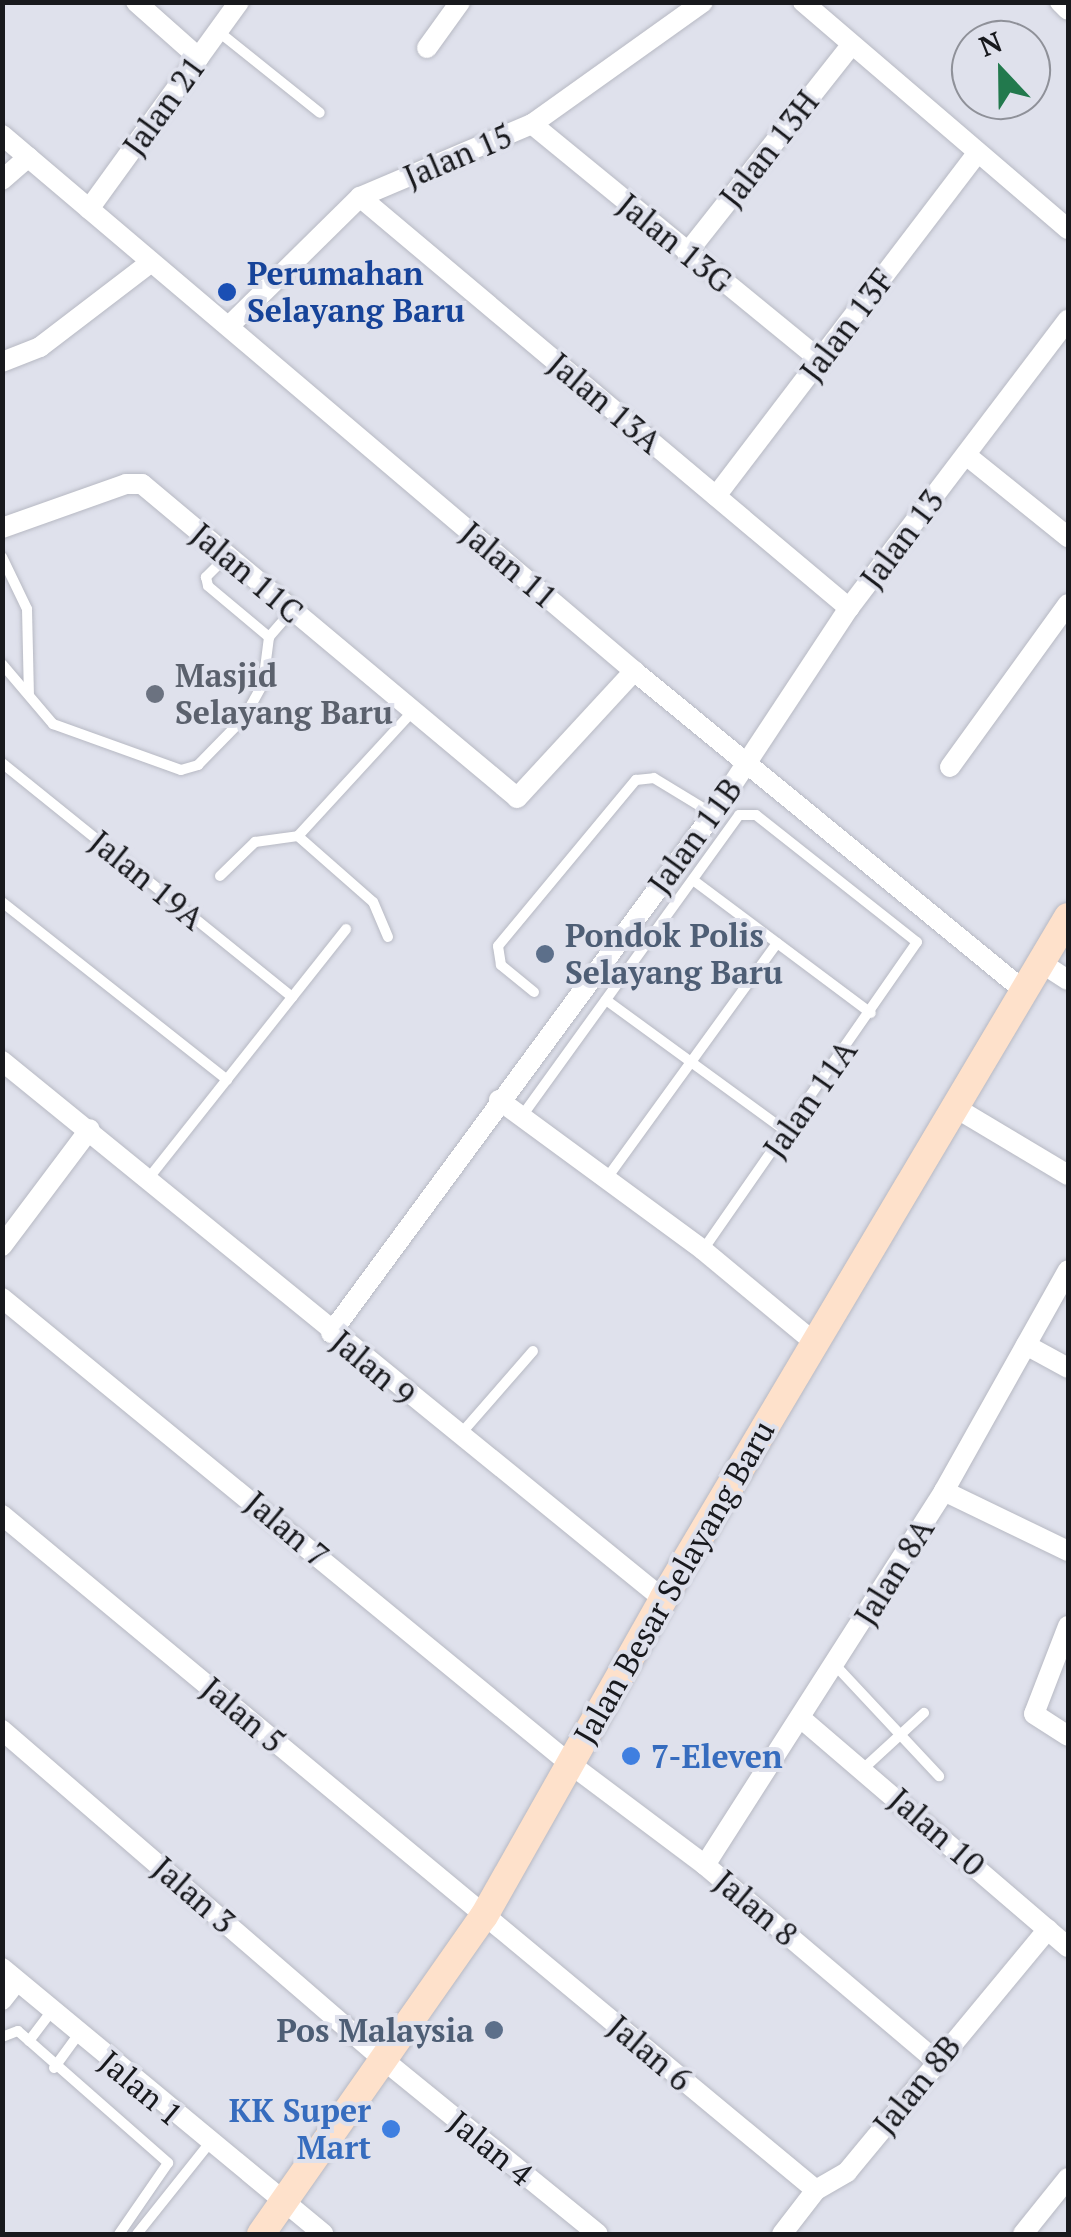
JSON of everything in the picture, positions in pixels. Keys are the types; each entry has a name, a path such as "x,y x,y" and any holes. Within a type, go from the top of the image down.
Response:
{"street":[{"path":"136,2 200,58"},
{"name":"Jalan 21","path":"88,209 240,2"},
{"path":"427,48 460,2"},
{"name":"Jalan 15","path":"229,326 360,197 532,124 703,2"},
{"path":"803,2 1068,228"},
{"path":"1060,2 1068,10"},
{"name":"Jalan 13H","path":"687,254 851,45"},
{"name":"Jalan 13G","path":"532,124 820,360"},
{"name":"Jalan 11","path":"2,135 634,672 1022,989"},
{"name":"Jalan 13F","path":"716,496 977,154"},
{"path":"2,180 28,157"},
{"name":"Jalan 13A","path":"360,197 849,608"},
{"path":"2,362 40,347 151,262"},
{"name":"Jalan 13","path":"746,764 849,608 1068,320"},
{"path":"966,455 1068,537"},
{"name":"Jalan 11C","path":"2,528 135,482 516,798 634,672"},
{"path":"950,767 1068,604"},
{"name":"Jalan 11B","path":"331,1334 746,764"},
{"name":"Jalan Besar Selayang Baru","path":"260,2234 484,1916 663,1599 1068,917"},
{"path":"1040,962 1068,980"},
{"path":"2,1061 90,1129 2,1246"},
{"path":"499,1100 703,1250 814,1342"},
{"path":"956,1108 1068,1175"},
{"name":"Jalan 9","path":"90,1129 457,1438 663,1599"},
{"name":"Jalan 8A","path":"705,1865 803,1720 944,1490 1068,1270"},
{"name":"Jalan 7","path":"2,1298 569,1763"},
{"path":"1026,1345 1068,1368"},
{"path":"944,1490 1068,1551"},
{"name":"Jalan 5","path":"2,1515 484,1916"},
{"path":"1068,1626 1034,1714 1068,1736"},
{"name":"Jalan 10","path":"803,1720 1068,1947"},
{"name":"Jalan 3","path":"2,1730 385,2061"},
{"name":"Jalan 8","path":"569,1763 705,1865 936,2061"},
{"name":"Jalan 6","path":"484,1916 816,2190"},
{"name":"Jalan 8B","path":"782,2234 816,2190 848,2172 1048,1928"},
{"path":"2,2000 10,1974"},
{"name":"Jalan 1","path":"10,1974 208,2145 323,2234"},
{"name":"Jalan 4","path":"385,2061 598,2234"},
{"path":"1023,2234 1066,2187"}],"lane":[{"path":"218,32 320,113"},
{"path":"2,556 30,622 29,696"},
{"path":"227,556 206,578 208,586 269,637"},
{"path":"2,664 53,724 181,770 198,765 244,718 263,684 269,637 292,610"},
{"path":"220,876 255,842 298,836 412,712"},
{"name":"Jalan 19A","path":"2,763 292,997"},
{"path":"534,992 501,966 498,946 636,780 654,778 713,814"},
{"path":"522,1116 693,880 747,813 890,915 904,896"},
{"path":"298,836 374,902 388,937"},
{"path":"693,880 871,1013"},
{"path":"2,902 227,1080"},
{"name":"Jalan 11A","path":"703,1250 916,949 916,936 890,915"},
{"path":"148,1180 346,929"},
{"path":"607,1178 777,943"},
{"path":"606,1000 787,1132"},
{"path":"457,1438 532,1351"},
{"path":"836,1666 938,1776"},
{"path":"864,1769 924,1713"},
{"path":"28,2040 52,2011"},
{"path":"2,2037 13,2028 168,2163 119,2234"},
{"path":"55,2066 78,2034"},
{"path":"137,2234 208,2145"}],"place":[{"name":"Perumahan Selayang Baru","path":"227,292"},
{"name":"Masjid Selayang Baru","path":"155,694"},
{"name":"Pondok Polis Selayang Baru","path":"545,954"},
{"name":"7-Eleven","path":"631,1756"},
{"name":"Pos Malaysia","path":"494,2030"},
{"name":"KK Super Mart","path":"391,2129"}]}
